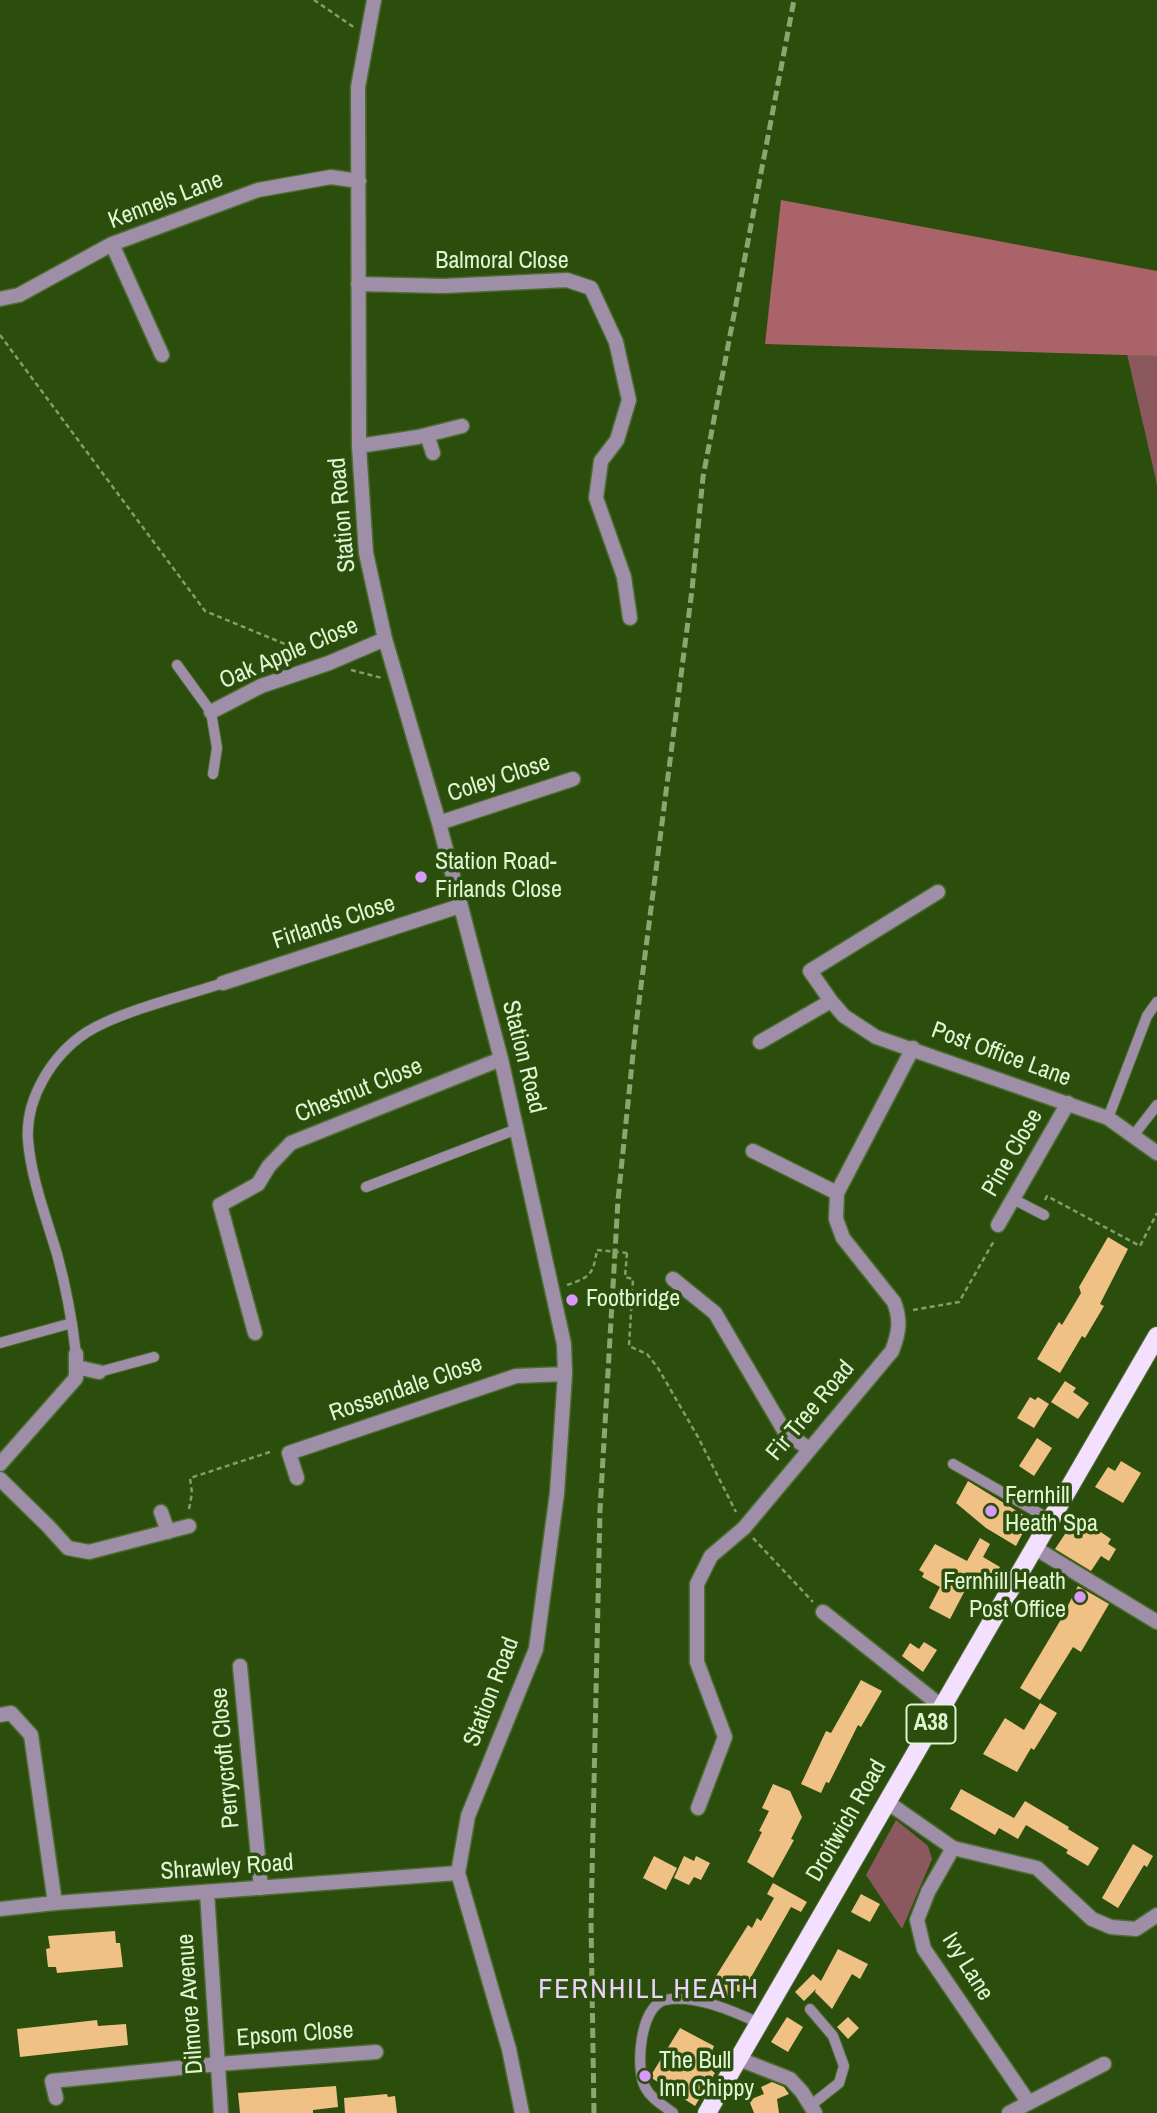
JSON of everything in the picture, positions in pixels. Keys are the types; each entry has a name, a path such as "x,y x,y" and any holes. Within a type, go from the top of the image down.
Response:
{"main road":[{"name":"Droitwich Road","path":"707,2113 1157,1336"}],"street":[{"name":"Station Road","path":"374,0 358,87 359,446 366,552 385,639 439,822 501,1059 536,1221 554,1289 564,1344 565,1374 557,1493 536,1649 468,1816 458,1873 509,2049 522,2113"},
{"name":"Kennels Lane","path":"0,299 19,295 112,244 258,190 331,177 359,181"},
{"path":"112,244 162,355"},
{"name":"Balmoral Close","path":"358,284 444,286 568,280 591,288 616,342 629,400 617,440 601,461 596,498 624,577 629,618"},
{"path":"359,446 427,435 462,426"},
{"path":"427,435 433,453"},
{"name":"Oak Apple Close","path":"211,712 261,686 329,663 385,639"},
{"name":"Coley Close","path":"439,822 573,779"},
{"name":"Post Office Lane","path":"938,892 810,971 831,1001 844,1016 876,1037 1108,1118 1157,1153"},
{"name":"Firlands Close","path":"223,983 460,906"},
{"path":"760,1042 831,1001"},
{"path":"898,1312 894,1302 843,1238 836,1219 837,1193 913,1048"},
{"name":"Chestnut Close","path":"255,1333 220,1205 258,1184 269,1166 291,1143 501,1059"},
{"name":"Pine Close","path":"998,1225 1068,1103"},
{"path":"754,1151 837,1193"},
{"path":"673,1279 715,1313 785,1432 809,1449"},
{"name":"Fir Tree Road","path":"698,1808 725,1737 697,1662 697,1584 711,1556 744,1528 892,1351 899,1331 898,1312"},
{"path":"0,1464 76,1378 76,1360 99,1372"},
{"name":"Rossendale Close","path":"289,1452 516,1376 565,1374"},
{"path":"289,1452 297,1478"},
{"path":"0,1479 68,1548 89,1552 190,1526"},
{"path":"161,1512 168,1532"},
{"path":"1035,1548 1157,1622"},
{"path":"823,1612 941,1706"},
{"name":"Perrycroft Close","path":"240,1666 261,1888"},
{"path":"0,1714 11,1713 31,1735 55,1903"},
{"path":"887,1802 953,1848 1037,1868 1092,1919 1111,1927 1136,1929 1157,1915"},
{"name":"Ivy Lane","path":"953,1848 928,1892 917,1920 924,1949 1029,2103"},
{"name":"Shrawley Road","path":"0,1909 458,1873"},
{"name":"Dilmore Avenue","path":"207,1892 221,2113"},
{"name":"Epsom Close","path":"56,2098 52,2081 218,2064 376,2052"},
{"path":"738,2059 790,2079 812,2109"},
{"path":"1009,2113 1104,2064"}],"lane":[{"path":"177,665 211,712 216,738 213,774"},
{"path":"76,1360 70,1304 32,1167 28,1138 32,1108 43,1078 63,1051 89,1031 223,983"},
{"path":"1108,1118 1147,1016 1157,1002"},
{"path":"1133,1136 1157,1105"},
{"path":"366,1187 517,1129"},
{"path":"1013,1199 1042,1214"},
{"path":"0,1343 72,1323"},
{"path":"99,1372 154,1357"},
{"path":"953,1464 1051,1520"},
{"path":"673,2113 651,2096 641,2077 640,2063 646,2019 654,2006 664,2000 712,2004 759,2022"},
{"path":"810,2009 833,2036 844,2066 839,2083 812,2109"}],"path":[{"path":"314,0 366,35"},
{"path":"0,335 205,611 329,663 399,681"},
{"path":"1042,1214 1047,1196 1140,1246 1157,1213"},
{"path":"898,1312 959,1302 995,1238 998,1225"},
{"path":"554,1289 584,1280 593,1271 597,1250 627,1253 625,1277 633,1279 629,1346 647,1354 657,1368 698,1437 744,1528 823,1612"},
{"path":"633,1296 660,1310 673,1279"},
{"path":"190,1526 190,1478 280,1448 289,1452"}],"shaded area":[{"path":"781,200 1157,271 1157,356 765,344"},
{"path":"1127,354 1157,356 1157,487 1156,480"},
{"path":"896,1820 928,1846 932,1859 902,1929 866,1875"}],"building":[{"path":"1108,1237 1128,1249 1100,1304 1104,1306 1060,1373 1037,1359 1059,1322 1062,1325 1081,1293 1079,1287"},
{"path":"1065,1381 1076,1388 1073,1392 1089,1403 1078,1419 1051,1402"},
{"path":"1030,1397 1035,1400 1038,1397 1049,1404 1034,1428 1017,1418"},
{"path":"1037,1438 1052,1448 1034,1476 1019,1466"},
{"path":"1121,1461 1141,1473 1123,1503 1095,1487 1108,1467 1115,1471"},
{"name":"Fernhill Heath Spa","path":"968,1481 1030,1519 1016,1546 986,1528 956,1503"},
{"path":"1077,1516 1111,1539 1108,1544 1116,1549 1109,1561 1101,1556 1091,1571 1055,1549"},
{"path":"980,1538 990,1544 983,1557 1000,1567 989,1586 972,1577 950,1619 929,1608 940,1587 922,1577 924,1573 919,1570 935,1544 967,1561"},
{"path":"1078,1586 1109,1604 1081,1652 1073,1647 1040,1700 1020,1688"},
{"path":"924,1642 937,1650 923,1672 902,1656 910,1643 919,1649"},
{"path":"861,1680 882,1691 861,1727 858,1725 829,1783 826,1782 821,1793 801,1784 826,1731 831,1733"},
{"path":"1040,1703 1057,1713 1017,1772 983,1754 1005,1718 1024,1730"},
{"path":"773,1784 790,1791 802,1817 791,1839 794,1840 773,1878 747,1862 769,1811 762,1808"},
{"path":"961,1789 1014,1818 1025,1801 1099,1848 1088,1866 1066,1853 1068,1850 1026,1825 1018,1839 999,1828 995,1835 950,1809"},
{"path":"1133,1844 1153,1856 1147,1867 1144,1865 1118,1908 1102,1898"},
{"path":"654,1856 677,1868 666,1890 643,1878"},
{"path":"684,1856 694,1861 696,1856 710,1863 701,1880 694,1877 689,1885 674,1878"},
{"path":"773,1883 807,1902 801,1912 791,1907 742,1993 737,1991 731,2001 717,1993 724,1980 716,1976 748,1925 752,1928 757,1918 761,1921 774,1898 767,1894"},
{"path":"861,1894 880,1904 870,1922 851,1912"},
{"path":"115,1931 116,1943 120,1943 123,1967 57,1973 56,1967 48,1967 48,1936"},
{"path":"838,1949 868,1964 860,1979 852,1974 832,2009 815,1992 816,1989 804,2001 795,1992 813,1974 821,1981"},
{"path":"787,2017 803,2027 788,2052 771,2042"},
{"path":"848,2017 859,2028 848,2039 837,2027"},
{"path":"97,2020 98,2026 126,2024 128,2045 20,2057 17,2029"},
{"path":"680,2028 714,2046 706,2066 715,2073 695,2106 650,2077"},
{"path":"772,2082 784,2087 789,2094 777,2099 779,2113 754,2113 749,2100 764,2094 761,2087"},
{"path":"336,2086 338,2107 313,2110 313,2113 240,2113 238,2093"},
{"path":"387,2094 388,2097 395,2096 397,2113 345,2113 344,2098"}],"railway":[{"path":"594,2113 591,1921 600,1510 618,1200 636,1025 692,590 703,477 794,0"}],"place":[{"name":"Station Road- Firlands Close","path":"421,877"},
{"name":"Footbridge","path":"572,1300"},
{"name":"Fernhill Heath Spa","path":"991,1511"},
{"name":"Fernhill Heath Post Office","path":"1080,1597"},
{"name":"The Bull Inn Chippy","path":"645,2076"}],"district":[{"name":"FERNHILL HEATH","path":"649,1990"}]}
